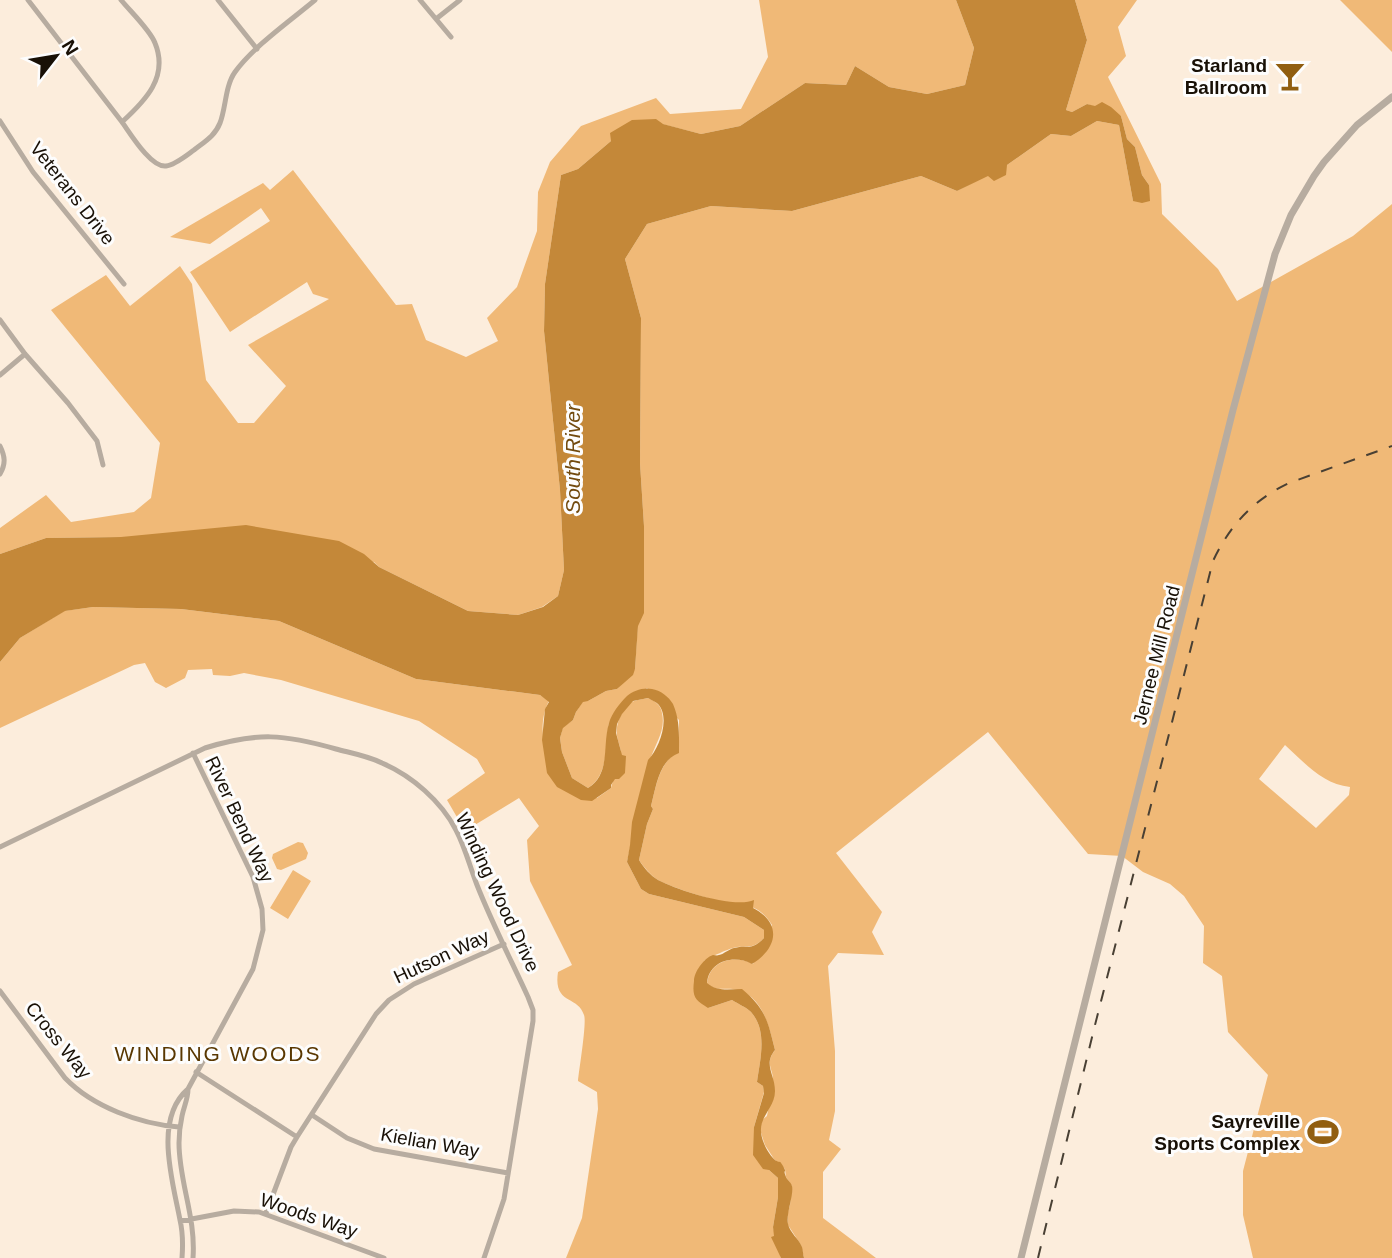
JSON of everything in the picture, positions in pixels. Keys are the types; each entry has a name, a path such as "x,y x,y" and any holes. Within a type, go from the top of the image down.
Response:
{"street":[{"path":"28,0 134,140 155,163 163,166 168,166 212,136 219,124 233,75 257,49 315,0"},
{"path":"121,0 154,41 159,60 152,91 122,122"},
{"path":"218,0 257,49"},
{"path":"420,0 452,37"},
{"path":"436,19 460,0"},
{"name":"Jernee Mill Road","path":"1021,1258 1233,410 1275,254 1291,215 1324,162 1357,125 1392,97"},
{"name":"Veterans Drive","path":"0,121 33,172 124,284"},
{"path":"0,320 97,441 103,465"},
{"path":"0,375 25,354"},
{"path":"0,446 5,455 4,468 0,474"},
{"name":"Winding Wood Drive","path":"0,847 205,747 250,737 299,739 380,762 402,774 429,795 456,830 477,886 533,1010 501,1212 484,1258"},
{"name":"River Bend Way","path":"183,1258 181,1221 168,1158 170,1126 182,1094 188,1089 253,969 262,930 261,909 253,877 193,753"},
{"name":"Hutson Way","path":"266,1213 291,1147 376,1014 389,1000 414,984 504,944"},
{"name":"Cross Way","path":"0,990 73,1087 122,1114 146,1122 180,1127"},
{"path":"196,1072 297,1137"},
{"name":"River Bend Way","path":"188,1089 180,1127 180,1158 192,1219 193,1258"},
{"name":"Kielian Way","path":"312,1115 347,1138 374,1149 508,1172"},
{"name":"Woods Way","path":"181,1221 234,1211 266,1213 384,1258"}],"shaded area":[{"path":"759,0 956,0 974,48 965,85 927,94 889,87 855,66 846,85 805,83 740,126 701,134 662,124 611,141 578,169 561,175 545,284 544,331 560,490 564,570 558,596 542,607 518,615 468,611 379,567 374,562 121,537 46,538 0,554 0,528 46,495 71,522 134,512 151,498 160,443 51,310 106,275 130,306 180,266 192,284 206,380 238,423 254,423 286,386 248,345 329,299 313,294 307,282 230,332 190,272 270,221 261,208 210,244 170,237 263,183 270,190 293,170 396,305 412,304 426,340 466,357 498,341 487,318 517,287 537,231 538,192 550,162 581,126 656,98 670,114 741,109 768,57"},
{"path":"1075,0 1137,0 1118,27 1126,56 1108,77 1161,184 1162,214 1218,269 1237,301 1353,236 1392,204 1392,1258 1253,1258 1243,1215 1243,1171 1268,1075 1228,1032 1222,976 1203,963 1204,926 1184,896 1170,884 1143,872 1122,856 1088,854 988,732 836,853 882,912 872,932 884,955 838,953 828,966 835,1051 835,1111 829,1140 841,1149 823,1172 823,1218 876,1258 804,1258 801,1245 788,1225 792,1186 786,1177 785,1169 765,1145 760,1129 762,1120 767,1116 773,1082 770,1063 775,1050 767,1021 757,1004 743,992 707,984 717,965 731,960 753,964 772,925 754,908 709,898 658,880 639,860 659,775 672,756 679,752 679,720 647,688 609,723 603,768 588,788 572,778 562,752 560,738 563,727 573,720 583,701 617,689 635,669 644,526 640,463 641,318 625,259 647,224 711,206 792,211 921,176 957,191 1007,165 1051,134 1071,136 1097,121 1119,125 1133,201 1149,185 1142,175 1135,147 1127,139 1121,116 1087,104 1072,112 1066,110 1087,40","holes":["1285,745 1322,777 1350,787 1349,795 1316,828 1259,779"]},
{"path":"1340,0 1392,0 1392,52"},
{"path":"93,607 181,609 279,621 416,679 540,695 549,701 543,718 548,773 597,798 611,788 619,765 621,754 617,731 622,713 628,705 638,700 648,698 657,704 661,710 663,726 650,760 627,862 641,889 649,894 744,917 764,930 764,938 755,945 734,948 704,961 708,1008 732,1000 751,1012 760,1028 762,1046 757,1082 763,1086 764,1092 754,1127 769,1170 778,1178 773,1227 781,1258 566,1258 582,1218 598,1109 597,1092 578,1081 585,1019 577,1004 562,995 559,990 558,972 572,965 530,881 527,840 539,826 519,798 465,831 447,800 485,773 477,759 419,721 281,680 244,673 230,676 213,675 212,669 188,670 185,678 166,688 155,682 145,663 134,665 0,728 0,662 20,638 64,611"},
{"path":"298,842 303,843 308,853 306,859 281,870 277,869 273,854"},
{"path":"293,870 311,881 288,919 270,908"}],"water":[{"name":"South River","path":"956,0 1075,0 1087,40 1066,110 1072,112 1087,104 1095,106 1102,102 1121,116 1127,139 1135,147 1142,175 1149,185 1150,201 1133,201 1119,125 1097,121 1071,136 1051,134 1007,165 1006,175 994,181 988,176 957,191 921,176 792,211 711,206 647,224 625,259 641,318 640,463 644,526 644,613 638,626 633,675 617,689 583,702 573,720 563,728 560,738 562,752 572,778 588,788 600,775 609,723 621,702 632,693 645,689 667,696 677,716 679,753 667,762 659,775 639,860 655,878 678,889 720,900 754,900 753,908 769,921 773,936 761,958 752,964 738,960 724,961 712,969 707,983 719,989 742,989 765,1016 770,1031 775,1050 770,1065 775,1091 773,1102 761,1126 761,1135 767,1151 782,1164 792,1186 788,1224 802,1247 804,1258 781,1258 771,1237 774,1236 778,1178 769,1170 763,1169 753,1155 754,1127 764,1093 763,1086 757,1082 762,1046 760,1028 751,1012 732,1000 708,1008 697,1000 694,994 694,977 706,959 734,948 756,945 764,938 764,930 744,917 649,894 641,889 627,862 632,822 648,760 662,733 663,717 658,704 648,698 633,701 622,714 616,733 622,755 626,756 625,773 615,779 611,788 592,801 581,800 557,787 547,773 542,740 545,709 549,702 540,695 416,679 279,621 181,609 93,607 65,611 20,638 0,662 0,554 46,538 121,537 246,525 339,541 364,554 379,567 468,611 518,615 543,607 558,596 564,570 560,490 544,331 545,284 561,175 578,169 611,141 610,133 632,120 656,119 663,124 701,134 740,126 805,83 846,85 855,66 889,87 927,94 965,85 974,48"}],"railway":[{"path":"1038,1258 1213,561 1235,525 1264,497 1289,483 1392,446"}],"place":[{"name":"Starland Ballroom","path":"1290,76"},
{"name":"Sayreville Sports Complex","path":"1323,1132"}],"district":[{"name":"WINDING WOODS","path":"218,1054"}]}
